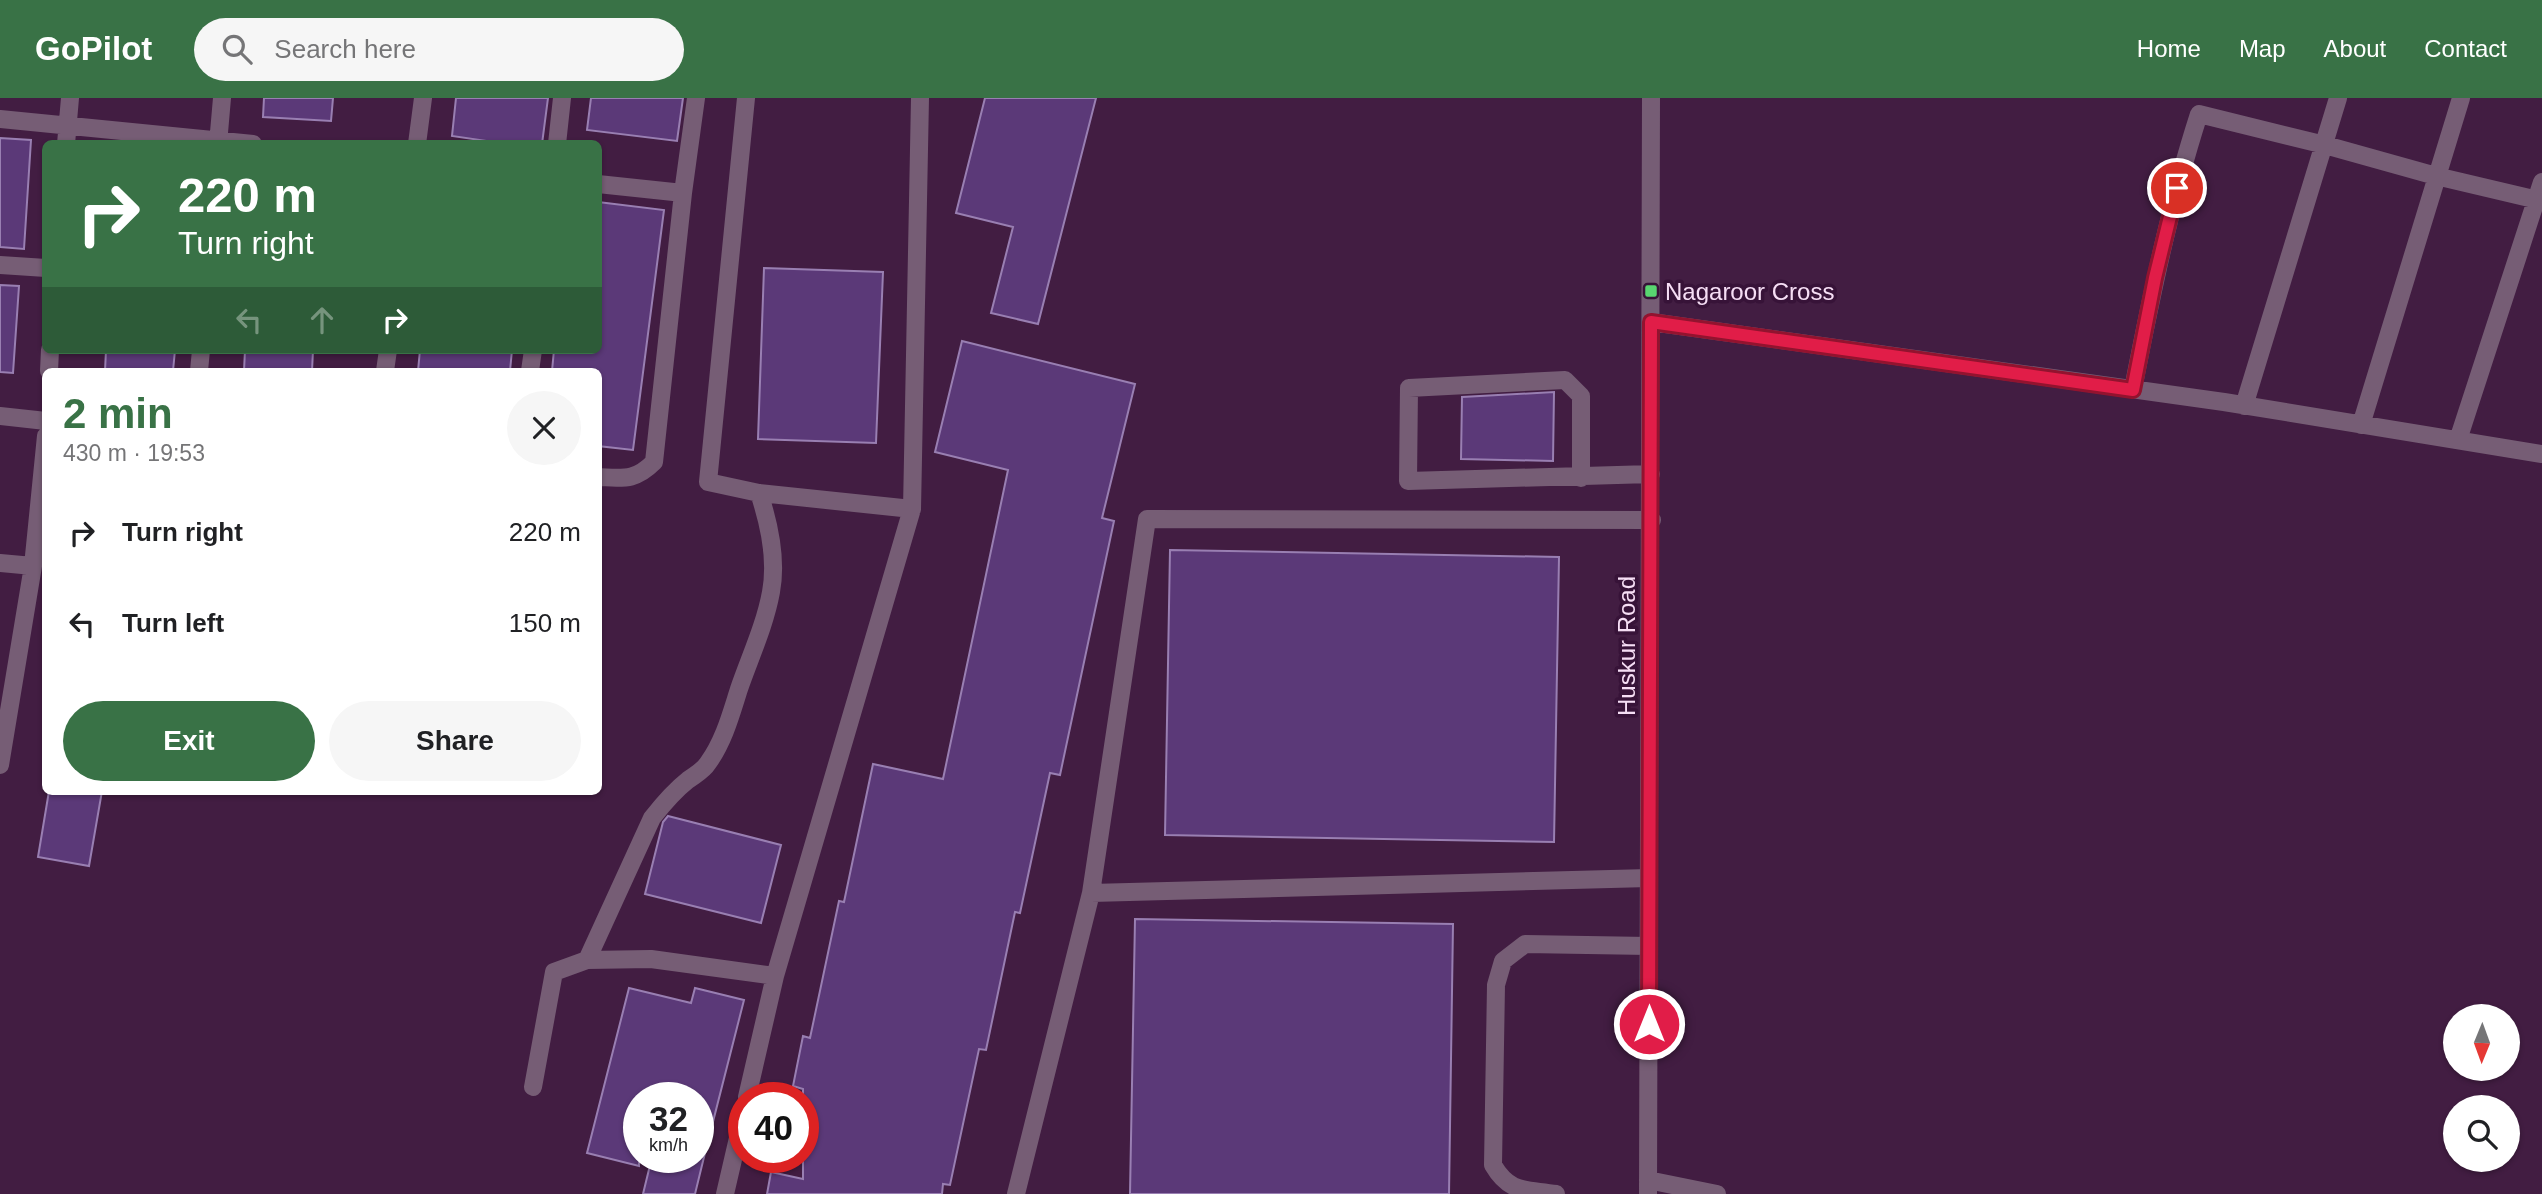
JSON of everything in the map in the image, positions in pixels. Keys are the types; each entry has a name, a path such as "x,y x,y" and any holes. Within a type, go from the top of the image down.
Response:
{"street":[{"path":"66,140 71,98"},
{"path":"218,140 222,98"},
{"path":"417,140 422,98"},
{"path":"557,140 562,98"},
{"path":"602,477 628,479 643,474 654,462 683,192 696,98"},
{"path":"746,98 708,482 759,493 912,509"},
{"path":"750,1082 775,976 912,509 920,98"},
{"name":"Huskur Road","path":"1648,1187 1652,520 1651,98"},
{"path":"2244,406 2338,98"},
{"path":"2361,425 2461,98"},
{"path":"2133,390 2155,278 2183,165 2199,114 2539,200"},
{"path":"0,119 201,140"},
{"path":"2458,440 2539,200 2542,182"},
{"path":"602,184 683,192"},
{"path":"0,265 42,268"},
{"path":"1651,322 2244,406 2542,454"},
{"path":"1581,478 1581,397 1565,380 1409,388 1408,481 1581,478 1651,474"},
{"path":"0,416 42,421"},
{"path":"0,765 5,707 33,566 42,476"},
{"path":"587,960 652,818 667,799 709,762 724,733 766,614 771,591 772,559 765,511 759,493"},
{"path":"1016,1194 1091,893 1147,519 1652,520"},
{"path":"0,564 33,566"},
{"path":"1091,893 1649,878"},
{"path":"1556,1194 1513,1188 1501,1178 1493,1165 1496,985 1503,961 1525,944 1649,946"},
{"path":"533,1087 554,972 587,960 651,959 775,976"},
{"path":"725,1194 730,1173"},
{"path":"1648,1187 1717,1194"}],"building":[{"path":"264,98 333,98 331,121 263,117"},
{"path":"456,98 548,98 543,140 480,140 452,136"},
{"path":"591,98 683,98 677,141 587,130"},
{"path":"985,98 1096,98 1038,324 991,313 1013,227 956,213"},
{"path":"0,138 31,140 24,249 0,247"},
{"path":"602,202 664,210 633,450 602,446 602,368 552,368 554,354 602,354"},
{"path":"764,268 883,272 876,443 758,439"},
{"path":"0,285 19,286 13,373 0,372"},
{"path":"962,341 1135,384 1102,518 1114,521 1060,775 1050,773 1020,913 1015,912 986,1050 979,1049 950,1185 943,1184 942,1194 767,1194 771,1173 803,1179 803,1173 819,1173 819,1082 794,1082 803,1036 810,1038 839,901 844,902 873,764 943,779 1008,470 935,452"},
{"path":"106,354 175,354 173,368 105,368"},
{"path":"245,354 313,354 312,368 244,368"},
{"path":"420,354 512,354 510,368 418,368"},
{"path":"1554,392 1553,461 1461,459 1462,397"},
{"path":"1170,550 1559,557 1554,842 1165,835"},
{"path":"48,795 101,795 89,866 38,857"},
{"path":"668,816 781,845 761,923 645,894 663,822"},
{"path":"1135,919 1453,924 1449,1194 1130,1194"},
{"path":"629,988 691,1003 695,988 744,1000 714,1118 714,1082 623,1082 623,1162 587,1153"},
{"path":"648,1173 700,1173 695,1194 643,1194"}],"place":[{"name":"Nagaroor Cross","path":"1651,291"}],"route":[{"path":"1649,1024 1651,322 2133,390 2155,278 2177,188"}]}
